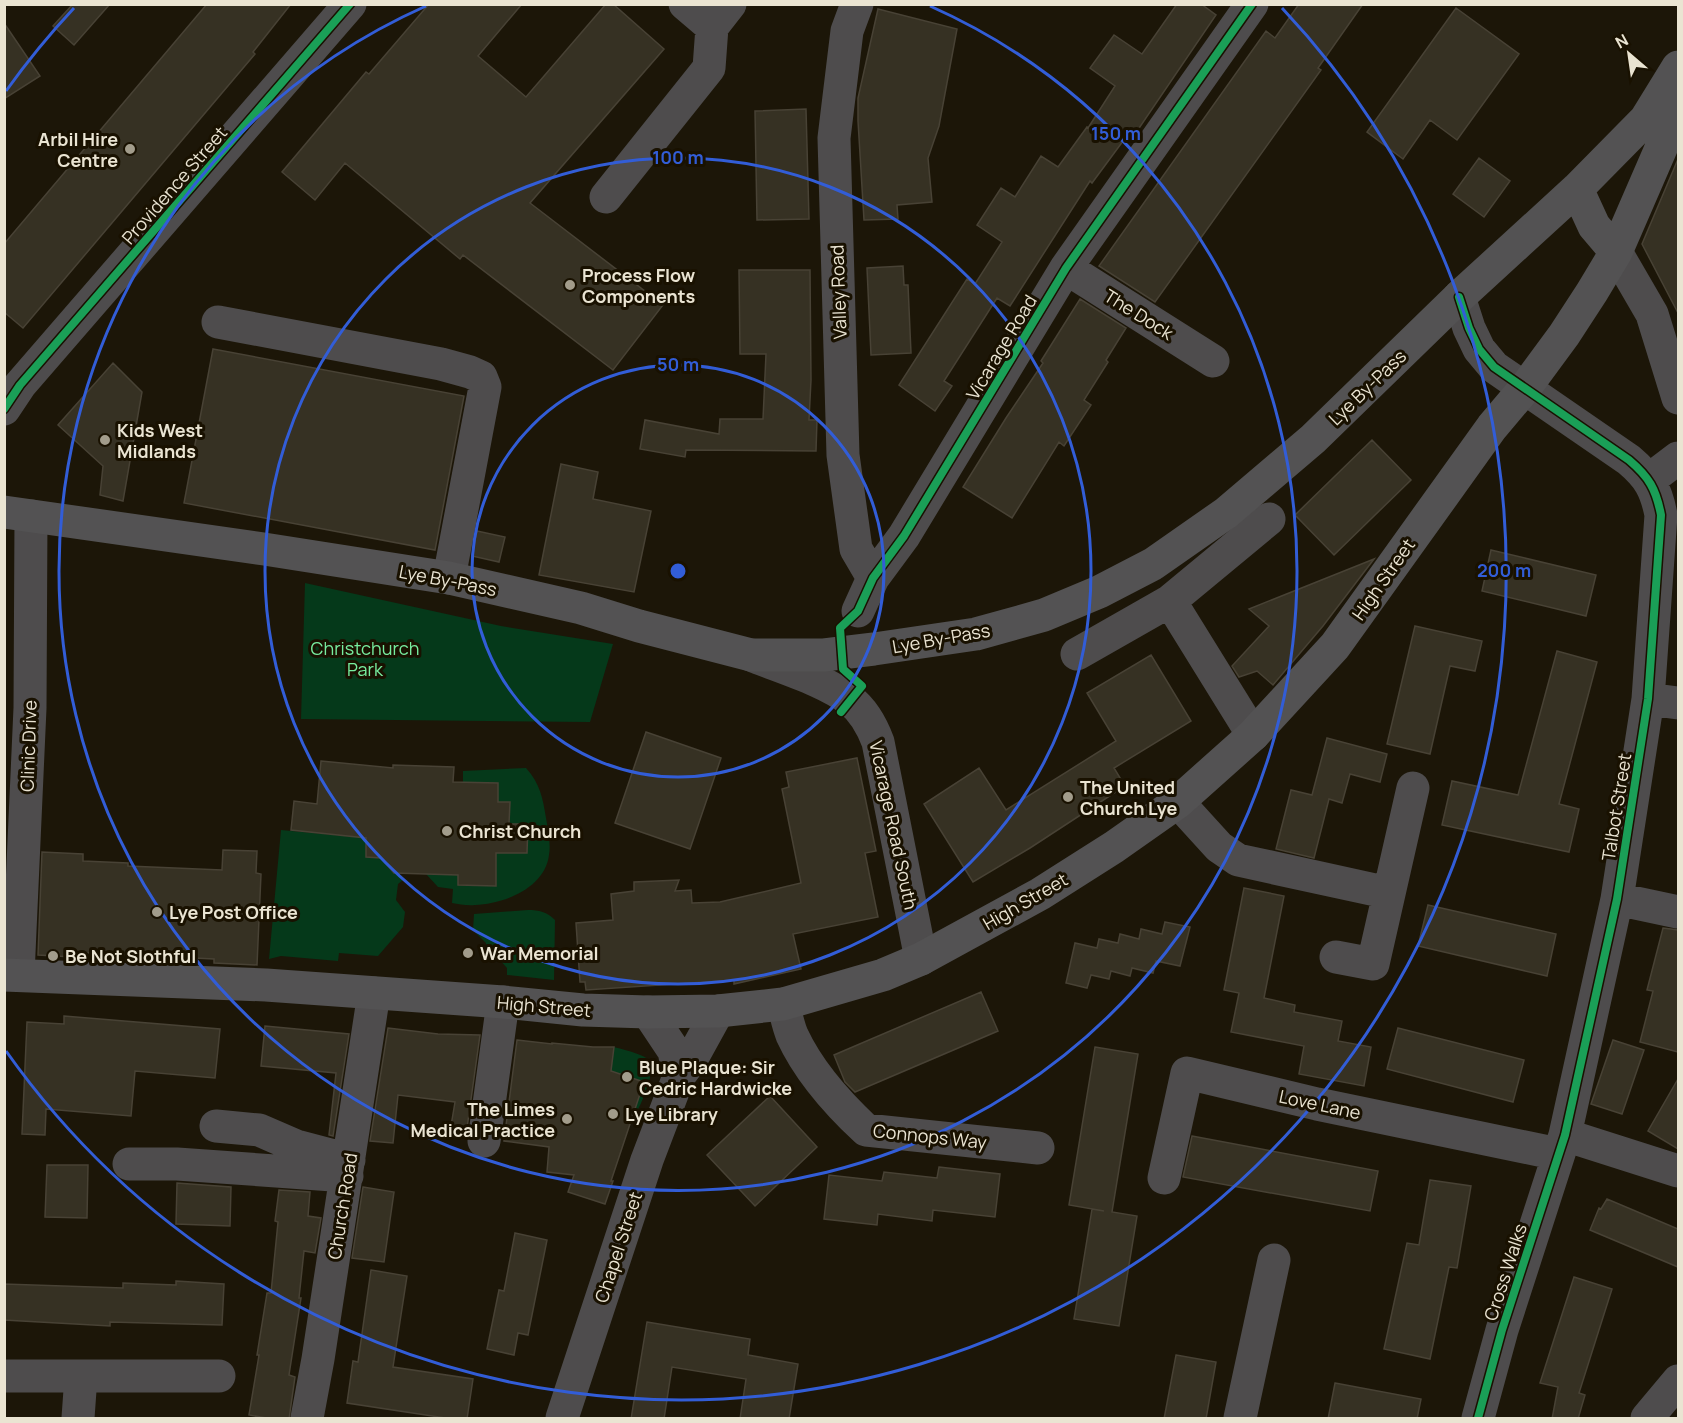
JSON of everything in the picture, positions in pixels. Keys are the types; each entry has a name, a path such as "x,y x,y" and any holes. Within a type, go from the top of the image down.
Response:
{"highway":[{"name":"Lye By-Pass","path":"18,514 449,578 581,608 639,626 752,655 824,655 976,634 1044,615 1099,592 1153,564 1226,513 1313,439 1460,297 1577,189 1646,119 1678,67"},
{"name":"High Street","path":"11,975 266,985 583,1010 718,1011 783,1004 884,975 921,959 1040,894 1114,847 1178,802 1254,735 1335,646 1492,427 1525,388 1581,309 1616,252 1678,109"},
{"path":"1577,189 1594,226 1616,252"}],"street":[{"name":"Providence Street","path":"10,396 350,4"},
{"path":"606,197 709,68 721,16 685,4"},
{"name":"Valley Road","path":"857,4 847,31 834,138 842,444 856,549 873,578"},
{"name":"Vicarage Road","path":"858,611 873,578 904,536 1066,268 1252,4"},
{"path":"1616,252 1652,314 1678,398"},
{"name":"The Dock","path":"1066,268 1213,361"},
{"path":"1460,297 1469,328 1479,349 1494,367 1629,460 1649,480 1678,458"},
{"path":"219,322 441,364 481,377 485,387 449,578"},
{"name":"Talbot Street","path":"1562,1144 1663,701 1661,515 1649,480"},
{"name":"Clinic Drive","path":"11,975 30,708 18,514"},
{"path":"1077,654 1170,601 1269,519"},
{"path":"1170,601 1254,735"},
{"name":"Vicarage Road South","path":"752,655 834,689 850,700 870,724 878,742 921,959"},
{"path":"1336,957 1373,964 1413,788"},
{"path":"1178,802 1219,847 1238,860 1389,892"},
{"path":"1617,899 1678,912"},
{"name":"Church Road","path":"307,1419 375,993"},
{"path":"484,1141 503,1002"},
{"name":"Connops Way","path":"783,1004 792,1034 809,1066 846,1111 866,1130 1038,1148"},
{"name":"Chapel Street","path":"562,1419 647,1160 679,1076 691,1060 718,1011"},
{"path":"648,1012 674,1051 679,1076"},
{"name":"Love Lane","path":"1164,1178 1187,1073 1317,1104 1562,1144"},
{"path":"216,1125 259,1130 348,1168"},
{"path":"1562,1144 1678,1171"},
{"name":"Cross Walks","path":"1478,1419 1502,1330 1562,1144"},
{"path":"129,1164 348,1168"},
{"path":"1240,1419 1274,1260"},
{"path":"4,1376 219,1376"},
{"path":"78,1419 81,1376"},
{"path":"1647,1419 1678,1380"}],"green space":[{"name":"Christchurch Park","path":"305,583 501,626 613,644 590,722 301,719"},
{"path":"526,768 538,785 544,804 550,846 546,867 531,885 510,897 486,904 452,903 453,889 438,887 426,874 458,860 458,885 495,886 496,853 527,853 528,825 509,824 498,802 498,784 463,783 463,771"},
{"path":"281,830 366,838 366,857 381,858 389,867 391,865 403,880 398,884 396,900 405,912 403,927 378,956 339,953 338,961 281,956 269,959"},
{"path":"528,910 543,912 555,920 554,980 507,975 507,968 499,959 485,958 486,943 473,930 474,914"},
{"path":"614,1047 639,1054 650,1061 650,1078 637,1111 634,1110 611,1071"}],"building":[{"path":"73,4 110,4 74,45 53,26"},
{"name":"Arbil Hire Centre","path":"207,4 291,4 253,52 255,54 23,328 4,312 4,244"},
{"path":"429,4 522,4 478,56 526,97 606,4 613,4 664,49 530,203 663,305 613,370 463,255 460,259 345,163 315,200 282,172 366,72 369,74"},
{"path":"1177,4 1201,4 1216,15 1131,140 1126,137 1092,183 1090,181 1010,306 997,298 944,381 952,386 935,411 899,385 967,279 975,284 1002,242 977,225 1001,188 1015,197 1041,156 1058,167 1088,128 1115,86 1090,68 1114,35 1142,54"},
{"path":"1299,4 1363,4 1318,68 1321,70 1155,302 1099,266 1266,31 1275,38"},
{"path":"1456,8 1519,54 1457,140 1430,120 1403,159 1367,132"},
{"path":"878,9 957,29 939,126 928,158 932,202 897,205 898,219 864,220 858,98"},
{"path":"4,23 40,76 4,99"},
{"path":"806,109 809,219 757,220 755,111"},
{"path":"1479,158 1510,181 1484,217 1453,194"},
{"path":"1678,159 1678,313 1642,244"},
{"path":"903,266 904,285 908,285 911,353 871,355 867,268"},
{"path":"739,270 810,270 809,420 817,420 816,451 686,450 685,457 640,449 645,420 719,434 720,419 763,419 766,354 740,354"},
{"path":"1080,299 1126,328 1084,400 1091,405 1064,446 1059,442 1012,518 963,487 1043,363 1041,361"},
{"path":"213,349 464,396 435,550 184,503"},
{"name":"Kids West Midlands","path":"113,363 142,392 123,501 100,495 103,466 58,425"},
{"path":"1372,440 1411,480 1334,555 1295,515"},
{"path":"561,464 598,472 593,499 651,511 634,592 539,575"},
{"path":"477,531 505,537 499,562 472,556"},
{"path":"1491,550 1596,575 1586,616 1482,591"},
{"path":"1374,559 1323,626 1273,685 1257,671 1239,677 1232,666 1269,626 1249,609"},
{"path":"1415,626 1482,641 1475,671 1450,666 1430,754 1387,744"},
{"path":"1557,651 1597,662 1559,804 1579,809 1569,852 1442,825 1452,781 1518,795"},
{"path":"1151,655 1191,721 1114,768 1125,786 973,882 924,804 979,768 1006,810 1116,741 1087,693"},
{"path":"646,732 721,758 690,849 615,823"},
{"path":"1327,738 1387,754 1380,782 1350,774 1342,803 1329,799 1314,858 1276,849 1291,790 1312,795"},
{"path":"857,758 876,851 865,853 878,917 793,934 801,969 734,984 734,980 586,990 585,982 580,982 576,923 613,920 611,894 634,891 634,882 679,880 675,891 691,890 692,903 720,902 801,883 782,789 789,787 786,772"},
{"name":"Christ Church","path":"321,761 393,768 393,765 454,767 453,782 498,783 498,802 510,802 509,824 528,824 527,853 496,853 496,886 458,885 458,875 394,873 381,858 366,857 366,838 291,830 294,801 317,804"},
{"path":"223,850 257,851 256,873 261,874 257,965 214,963 214,959 72,952 73,957 38,955 42,852 83,854 83,861 128,863 128,866 222,870"},
{"path":"1244,888 1284,896 1264,998 1295,1005 1294,1012 1342,1021 1338,1041 1371,1047 1364,1086 1299,1074 1304,1046 1231,1032 1239,993 1224,990"},
{"path":"1428,905 1556,934 1547,976 1418,946"},
{"path":"1165,922 1190,927 1180,966 1156,961 1153,973 1132,968 1130,976 1111,971 1109,979 1091,975 1087,988 1066,983 1075,943 1097,948 1099,939 1118,943 1120,934 1139,939 1141,929 1162,934"},
{"path":"1663,928 1678,930 1678,1052 1640,1042 1653,991 1647,990"},
{"path":"981,992 998,1031 855,1092 845,1082 834,1055"},
{"path":"64,1016 220,1029 215,1078 135,1071 131,1116 46,1109 45,1135 22,1134 27,1022 64,1024"},
{"path":"265,1026 349,1034 333,1136 329,1135 336,1073 261,1066"},
{"path":"388,1028 438,1034 480,1035 467,1128 451,1126 455,1102 398,1095 393,1143 370,1141"},
{"path":"1398,1028 1524,1060 1513,1102 1387,1069"},
{"path":"517,1040 614,1047 611,1071 644,1082 605,1204 568,1192 574,1175 547,1172 549,1147 504,1141"},
{"path":"1613,1040 1644,1050 1622,1114 1591,1104"},
{"path":"1095,1047 1138,1054 1112,1212 1137,1216 1119,1326 1074,1319 1092,1209 1104,1211 1069,1205"},
{"path":"1678,1079 1678,1149 1648,1131"},
{"path":"770,1096 817,1147 755,1206 707,1155"},
{"path":"1192,1136 1378,1171 1370,1211 1183,1177"},
{"path":"47,1165 88,1165 87,1218 45,1217"},
{"path":"939,1167 1000,1174 995,1217 933,1210 932,1221 878,1214 877,1225 824,1219 829,1175 882,1181 884,1172 937,1178"},
{"path":"1430,1180 1471,1186 1457,1268 1449,1267 1430,1359 1384,1349 1407,1243 1419,1245"},
{"path":"177,1183 231,1187 230,1226 176,1224"},
{"path":"363,1187 394,1192 384,1262 352,1258"},
{"path":"279,1190 310,1192 308,1216 321,1218 315,1253 304,1251 299,1298 301,1298 289,1375 295,1377 289,1419 249,1415 267,1293 271,1293"},
{"path":"1607,1199 1678,1229 1678,1267 1590,1230 1599,1208 1601,1209"},
{"path":"515,1233 547,1240 528,1335 518,1333 514,1355 487,1349 499,1290 504,1291"},
{"path":"371,1270 407,1276 393,1367 473,1379 467,1419 452,1419 347,1403 353,1361 358,1362"},
{"path":"1574,1277 1612,1289 1579,1393 1585,1395 1578,1419 1552,1419 1558,1387 1540,1383"},
{"path":"176,1281 224,1284 222,1325 110,1322 110,1326 4,1320 4,1284 123,1288 123,1283 176,1285"},
{"path":"647,1322 750,1339 748,1355 798,1364 789,1419 740,1419 746,1379 672,1367 664,1419 631,1419"},
{"path":"1176,1355 1216,1362 1206,1419 1164,1419"},
{"path":"1335,1383 1421,1399 1417,1419 1328,1419"}],"cycle path":[{"path":"4,409 20,385 350,4"},
{"path":"841,712 862,686 843,669 840,628 858,611 873,578 904,536 1066,268 1252,4"},
{"path":"1459,297 1479,349 1494,367 1629,460 1651,484 1661,515 1648,699 1617,899 1565,1135 1502,1330 1478,1418"}],"place":[{"name":"Arbil Hire Centre","path":"130,149"},
{"name":"Process Flow Components","path":"570,285"},
{"name":"Kids West Midlands","path":"105,440"},
{"name":"The United Church Lye","path":"1068,797"},
{"name":"Christ Church","path":"447,831"},
{"name":"Lye Post Office","path":"157,912"},
{"name":"War Memorial","path":"468,953"},
{"name":"Be Not Slothful","path":"53,956"},
{"name":"Blue Plaque: Sir Cedric Hardwicke","path":"627,1077"},
{"name":"Lye Library","path":"613,1114"},
{"name":"The Limes Medical Practice","path":"567,1119"}]}
